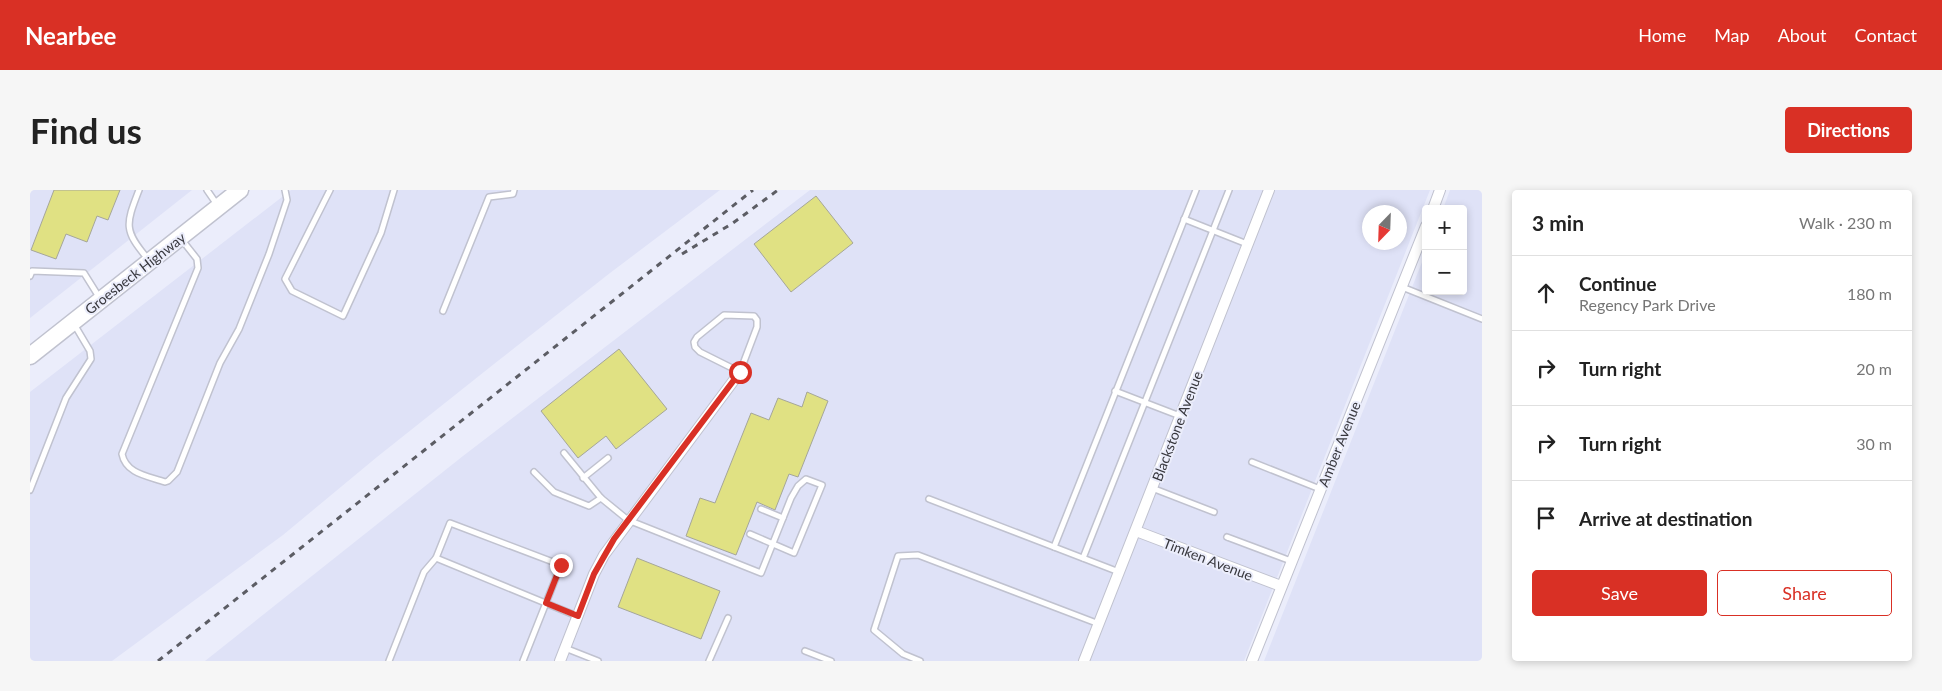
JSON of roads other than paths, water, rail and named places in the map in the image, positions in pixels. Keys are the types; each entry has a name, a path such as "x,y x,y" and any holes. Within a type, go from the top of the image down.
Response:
{"main road":[{"name":"Groesbeck Highway","path":"30,356 240,190"}],"street":[{"name":"Blackstone Avenue","path":"1084,661 1269,190"},
{"path":"1434,205 1440,190"},
{"name":"Amber Avenue","path":"1252,661 1422,236"},
{"path":"560,661 594,574 604,555 628,520 740,372"},
{"name":"Timken Avenue","path":"1136,531 1281,586"}],"lane":[{"path":"139,190 128,218 133,241 150,261"},
{"path":"206,190 219,207"},
{"path":"180,237 197,259 198,268 122,454 123,460 131,470 165,482 177,472 220,362 239,329 269,254 287,200 285,190"},
{"path":"330,190 285,279 292,291 342,316 381,233 394,190"},
{"path":"443,311 489,197 512,194 514,190"},
{"path":"1054,547 1196,190"},
{"path":"1083,558 1229,190"},
{"path":"1184,219 1248,244"},
{"path":"30,276 32,271 84,273 101,300"},
{"path":"1402,288 1482,319"},
{"path":"724,315 754,316 757,320 757,327 740,372 695,348 694,342 697,337 724,315"},
{"path":"30,490 66,398 92,359 90,351 72,322"},
{"path":"1116,391 1180,416"},
{"path":"564,453 601,498 628,520 761,573 772,544 783,518 798,486 806,479 822,485 794,553 772,544 750,534"},
{"path":"583,478 608,458"},
{"path":"1252,462 1320,488"},
{"path":"534,472 554,492 589,506 601,498"},
{"path":"1152,488 1214,512"},
{"path":"929,499 1119,572"},
{"path":"761,509 783,518"},
{"path":"389,661 424,572 436,558 450,523 561,565 523,661"},
{"path":"1227,537 1291,561"},
{"path":"920,661 903,654 874,630 898,556 918,555 1099,624"},
{"path":"436,558 578,616"},
{"path":"709,661 728,618"},
{"path":"565,648 598,661"},
{"path":"805,651 831,661"}],"railway":[{"path":"158,661 753,190"},
{"path":"682,254 733,223 778,190"}]}
